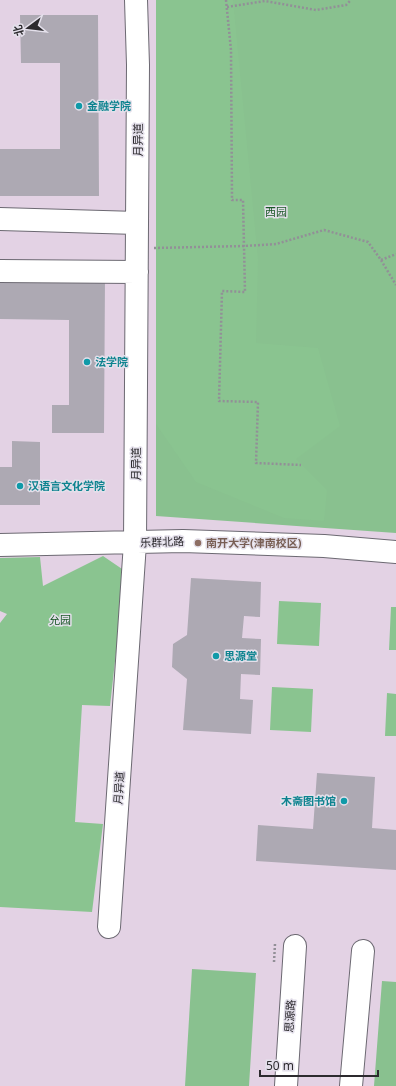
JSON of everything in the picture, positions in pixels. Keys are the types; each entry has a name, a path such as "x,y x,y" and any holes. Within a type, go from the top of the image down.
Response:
{"street":[{"name":"月异道","path":"109,927 135,543 138,65 136,0"},
{"path":"0,220 137,222"},
{"path":"0,270 137,272"},
{"name":"乐群北路","path":"0,545 199,541 324,546 396,552"},
{"name":"思源路","path":"286,1086 295,946"},
{"path":"351,1086 363,951"}],"path":[{"path":"226,0 231,50 232,200 243,200 245,292 222,291 219,401 258,402 256,462 301,464"},
{"path":"227,7 265,1 316,10 346,5 351,0"},
{"path":"137,248 276,244 324,230 368,242 396,285"},
{"path":"381,260 396,254"}],"shaded area":[{"name":"南开大学(津南校区)","path":"0,0 396,0 396,1086 0,1086"}],"green space":[{"name":"西园","path":"156,0 396,0 396,533 156,516"},
{"path":"156,0 233,0 258,259 256,343 318,348 340,426 296,459 327,490 324,521 284,518 196,482 156,424"},
{"name":"允园","path":"103,556 125,571 110,706 82,705 75,822 103,824 92,912 0,907 0,623 7,614 0,611 0,558 40,557 43,586"},
{"path":"279,601 321,603 319,646 277,644"},
{"path":"391,607 396,607 396,650 389,650"},
{"path":"272,687 313,689 311,732 270,730"},
{"path":"387,693 396,694 396,736 385,736"},
{"path":"192,969 256,973 249,1086 185,1086"},
{"path":"382,981 396,982 396,1086 374,1086"}],"building":[{"name":"金融学院","path":"20,15 98,15 99,196 0,196 0,149 60,149 60,63 21,63"},
{"name":"法学院","path":"0,277 105,278 104,433 52,433 52,405 69,405 69,320 0,319"},
{"name":"汉语言文化学院","path":"12,441 40,442 40,505 0,505 0,467 12,467"},
{"name":"思源堂","path":"191,578 261,582 260,617 244,616 242,638 261,639 260,675 241,674 240,699 253,700 251,734 183,730 187,679 172,667 173,644 187,635"},
{"name":"木斋图书馆","path":"317,773 375,777 372,828 396,830 396,870 256,861 258,825 313,829"}],"place":[{"name":"金融学院","path":"79,106"},
{"name":"法学院","path":"87,362"},
{"name":"汉语言文化学院","path":"20,486"},
{"name":"南开大学(津南校区)","path":"198,543"},
{"name":"思源堂","path":"216,656"},
{"name":"木斋图书馆","path":"344,801"}]}
